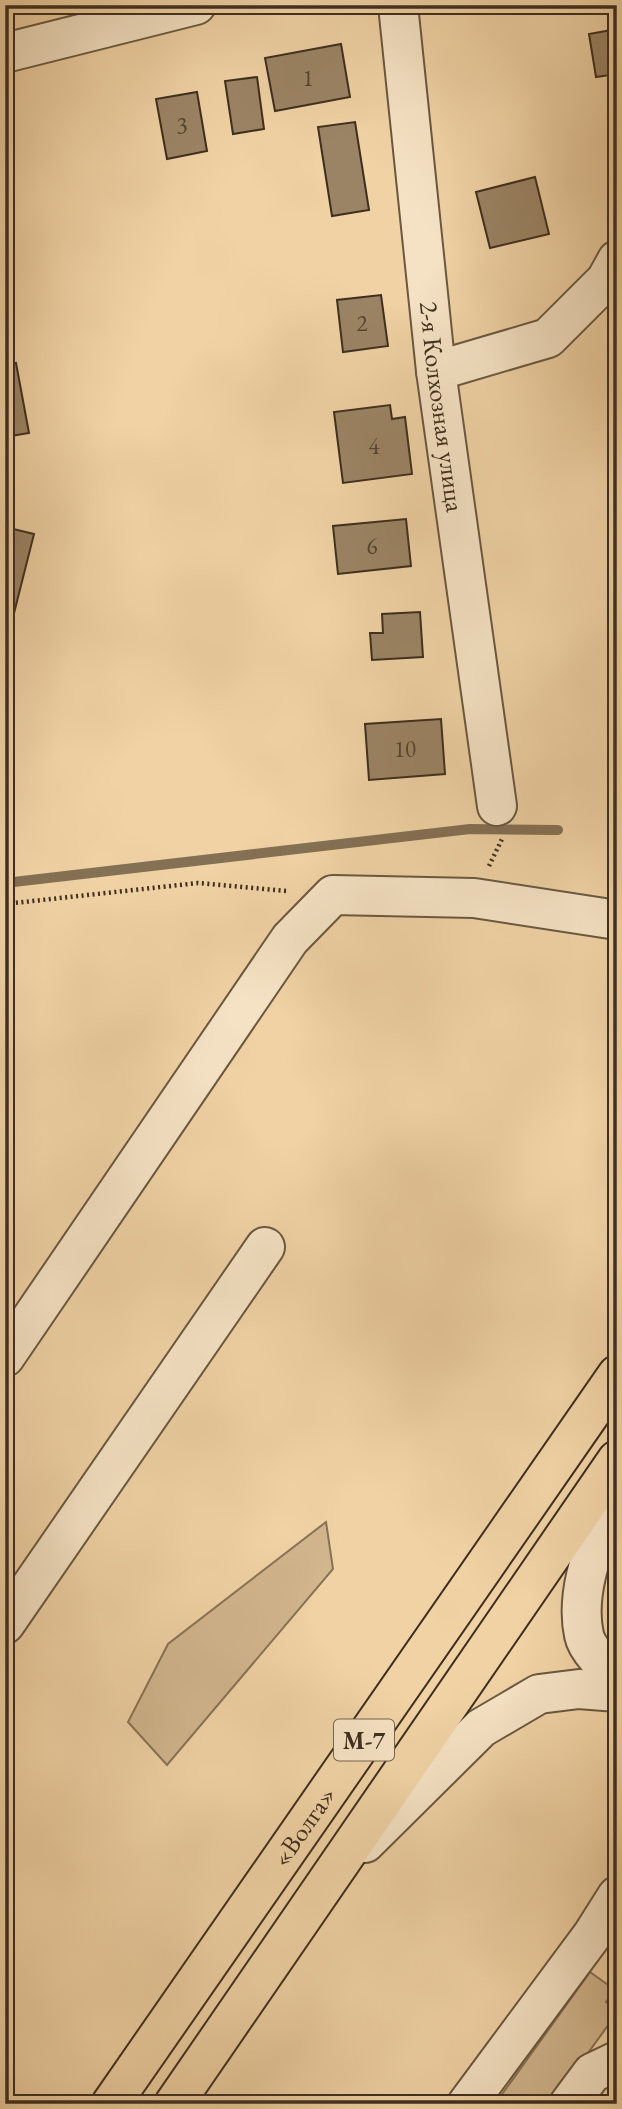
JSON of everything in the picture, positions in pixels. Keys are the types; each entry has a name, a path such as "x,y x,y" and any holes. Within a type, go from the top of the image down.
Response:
{"highway":[{"name":"«Волга»","path":"111,2104 617,1375"},
{"name":"«Волга»","path":"174,2104 617,1460"}],"street":[{"path":"5,53 196,5"},
{"name":"2-я Колхозная улица","path":"398,5 436,371 497,806"},
{"path":"436,371 548,338 606,280 617,260"},
{"path":"5,1357 290,939 333,895 474,898 617,920"},
{"path":"5,1625 265,1247"},
{"path":"617,1483 582,1591 584,1637 604,1665 617,1677"},
{"path":"334,1874 481,1728 539,1694 579,1689 617,1692"},
{"path":"467,2104 605,1943 617,1896"},
{"path":"569,2104 592,2073 617,2062"}],"path":[{"path":"5,904 198,883 333,895"}],"shaded area":[{"path":"326,1522 333,1569 167,1765 128,1722 168,1644"},
{"path":"590,1972 615,1990 606,2002 617,2013 551,2104 495,2104"}],"building":[{"path":"617,29 617,74 596,77 589,34"},
{"path":"341,44 350,97 275,111 265,58"},
{"path":"257,77 264,129 233,134 225,81"},
{"path":"197,92 207,151 167,159 156,99"},
{"path":"355,122 369,210 332,216 318,127"},
{"path":"535,177 549,234 490,248 476,192"},
{"path":"381,295 388,346 343,352 337,300"},
{"path":"16,363 29,433 5,437 5,365"},
{"path":"390,405 392,419 405,417 412,474 343,483 334,412"},
{"path":"406,519 411,566 338,574 333,526"},
{"path":"5,527 34,534 11,625 5,624"},
{"path":"420,612 423,657 372,660 370,633 383,633 382,614"},
{"path":"441,719 445,774 369,780 365,724"}],"waterway":[{"path":"5,883 470,829 558,830"}]}
